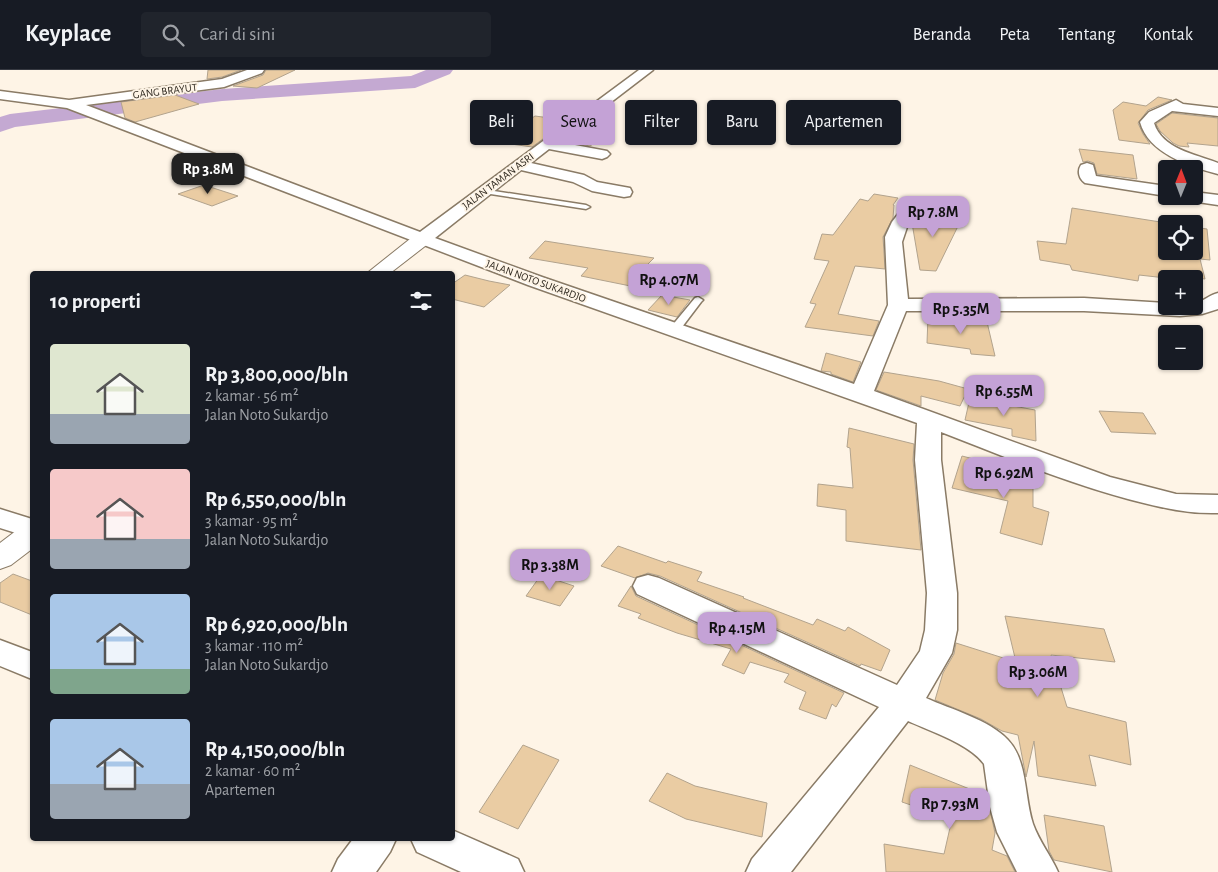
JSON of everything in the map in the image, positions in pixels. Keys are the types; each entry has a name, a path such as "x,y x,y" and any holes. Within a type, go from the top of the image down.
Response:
{"street":[{"name":"GANG BRAYUT","path":"70,104 224,83 258,70"},
{"name":"JALAN TAMAN ASRI","path":"606,100 647,70"},
{"name":"JALAN NOTO SUKARDJO","path":"0,95 70,104 422,239 861,394 1101,483 1176,503 1197,506 1218,504"},
{"path":"1198,160 1161,146 1147,126 1147,122 1154,115 1174,105 1218,112"},
{"name":"JALAN TAMAN ASRI","path":"422,239 546,145"},
{"path":"552,145 602,154"},
{"path":"1203,160 1218,162"},
{"path":"1203,162 1218,169"},
{"path":"518,165 578,178 592,186 624,192"},
{"path":"1087,168 1088,178 1091,180 1158,190"},
{"path":"1203,198 1218,200"},
{"path":"861,394 898,305 893,242 897,227 914,205"},
{"path":"380,271 422,239"},
{"path":"898,305 1069,304 1125,305 1188,310 1200,309 1218,299"},
{"path":"766,872 919,682 936,653 941,630 942,593 928,460 929,419"},
{"path":"0,518 30,528"},
{"path":"0,558 30,536"},
{"path":"648,586 980,738 995,750 1002,760 1016,832 1038,872"},
{"path":"0,652 30,665"},
{"path":"352,872 375,841"},
{"path":"435,841 504,872"}],"lane":[{"path":"484,191 586,207"},
{"path":"675,329 698,300"}],"building":[{"path":"208,70 241,70 222,77 207,79"},
{"path":"266,70 295,70 257,88 233,86 263,75"},
{"path":"175,95 199,104 135,122 125,118 121,102"},
{"path":"1158,97 1172,100 1148,110 1138,123 1150,144 1119,140 1113,110 1123,102 1146,106"},
{"path":"1172,113 1218,118 1218,146 1187,143 1189,147 1173,143 1160,131 1156,124"},
{"path":"533,117 543,117 543,139 532,147 518,145 533,145"},
{"path":"1079,149 1133,155 1137,179 1097,174 1094,163 1083,162"},
{"path":"204,185 238,196 212,206 178,194"},
{"path":"874,194 898,198 893,205 893,218 883,237 885,269 855,266 838,314 879,321 873,336 805,327 816,304 810,303 829,261 814,259 822,234 833,235 860,199 868,201"},
{"path":"1072,208 1158,222 1158,260 1200,260 1203,270 1158,270 1158,277 1139,275 1138,281 1072,270 1070,265 1040,260 1037,241 1066,244"},
{"path":"922,210 954,216 952,221 960,222 936,271 920,270 912,223"},
{"path":"1203,228 1207,229 1210,260 1203,259"},
{"path":"545,241 654,258 647,265 687,273 670,294 581,276 588,268 529,258"},
{"path":"465,275 510,285 484,307 455,300 455,282"},
{"path":"662,295 690,300 677,317 648,310"},
{"path":"928,316 987,322 995,356 971,354 970,349 927,343"},
{"path":"826,353 861,362 853,382 831,374 831,372 821,371"},
{"path":"884,372 939,381 968,389 960,406 921,396 921,406 876,390"},
{"path":"970,398 1035,410 1036,441 1012,436 1012,429 965,420"},
{"path":"1099,411 1143,413 1156,434 1111,432"},
{"path":"849,428 914,444 913,460 921,550 846,541 846,510 817,506 818,484 853,488 850,448 847,447"},
{"path":"962,456 1001,466 998,478 1033,485 1033,507 1049,512 1042,545 1000,533 1008,501 952,488"},
{"path":"618,546 666,563 668,561 702,572 697,581 744,597 813,625 817,619 845,631 848,627 890,650 881,671 861,664 860,666 660,576 648,573 635,578 601,566"},
{"path":"13,574 30,580 30,614 0,602 0,583"},
{"path":"541,575 574,586 560,606 526,596"},
{"path":"631,586 636,596 844,693 836,707 832,704 826,719 799,709 806,692 784,682 789,674 750,662 744,674 722,665 731,649 677,633 638,618 641,614 618,606"},
{"path":"1005,616 1104,629 1115,662 1051,655 1067,707 1126,722 1131,765 1089,755 1096,786 1038,776 1034,741 1026,777 1018,735 1002,731 981,719 935,700 943,673 954,654 956,643 1016,662"},
{"path":"523,745 559,760 518,829 479,812"},
{"path":"910,765 987,796 995,833 992,850 1007,856 1015,872 886,872 884,844 944,854 952,819 902,802"},
{"path":"667,773 695,786 767,803 762,837 686,819 649,801"},
{"path":"1044,815 1104,826 1112,872 1054,860 1049,851"}],"waterway":[{"path":"0,125 10,121 222,95 415,82 443,70"}]}
